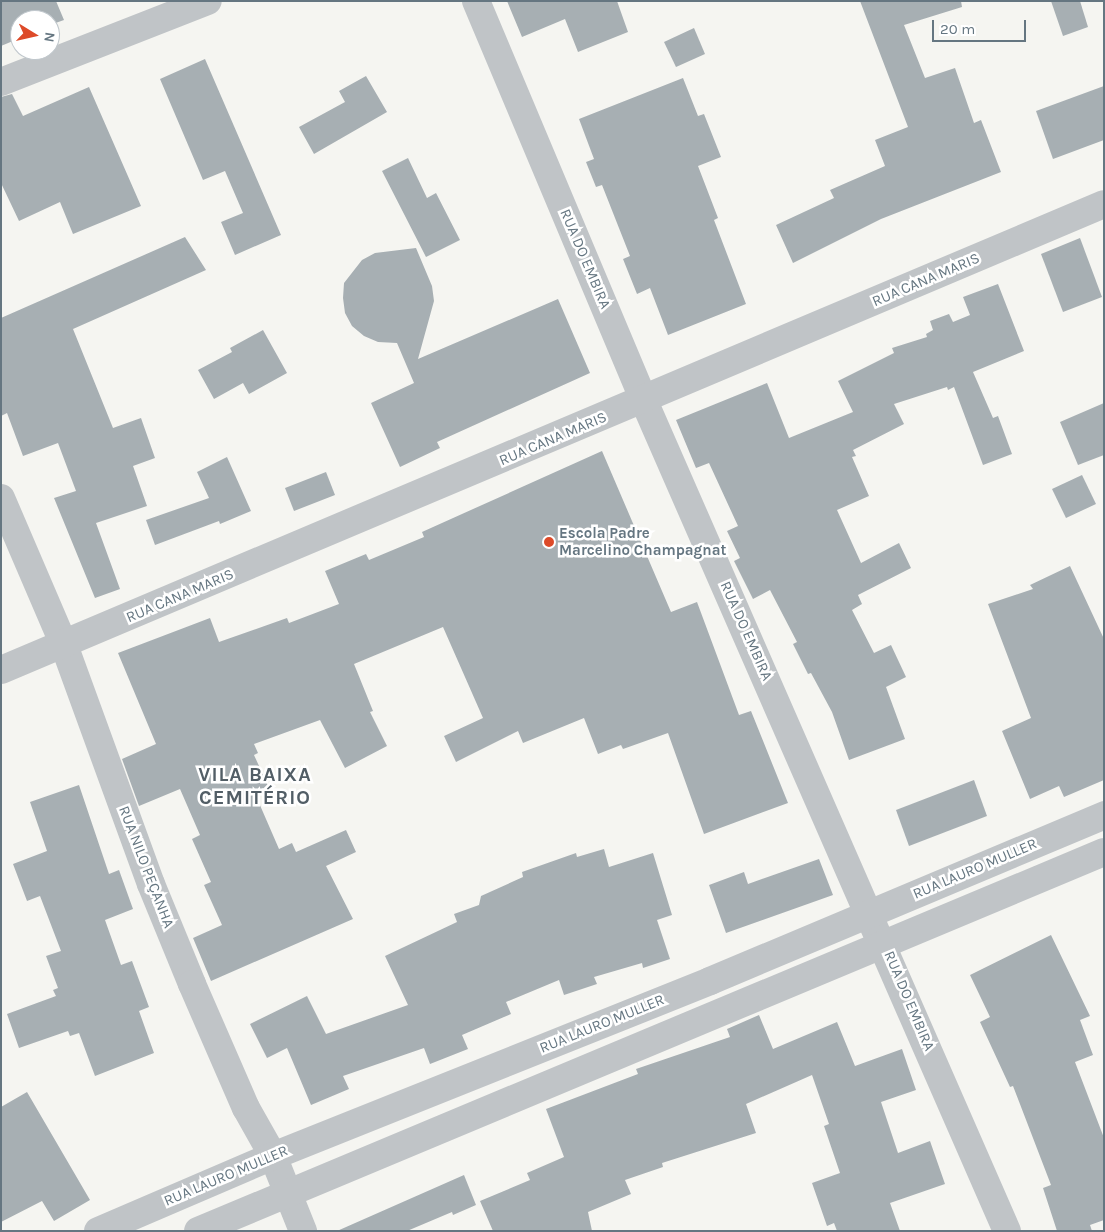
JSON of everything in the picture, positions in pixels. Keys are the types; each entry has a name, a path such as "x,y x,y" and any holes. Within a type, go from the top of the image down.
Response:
{"street":[{"path":"1,82 208,1"},
{"name":"RUA DO EMBIRA","path":"476,1 644,401 884,943 1008,1231"},
{"name":"RUA CANA MARIS","path":"1,670 644,401 1104,204"},
{"name":"RUA NILO PEÇANHA","path":"1,498 64,645 151,884 192,984 246,1108 272,1156 286,1195 303,1231"},
{"name":"RUA LAURO MULLER","path":"98,1231 272,1156 870,913 1104,815"},
{"path":"198,1231 1020,885 1104,852"},
{"path":"1006,856 1020,885"}],"building":[{"path":"1,1 56,1 60,10 10,10 10,42 1,46"},
{"path":"507,1 617,1 628,32 578,52 565,19 522,37"},
{"path":"860,1 961,1 962,7 904,25 925,78 955,68 974,123 981,120 1001,172 881,219 793,263 776,225 834,198 830,190 885,166 875,140 908,127"},
{"path":"1051,1 1080,1 1088,27 1063,36"},
{"path":"60,10 64,20 60,21"},
{"path":"694,28 705,54 676,67 664,42"},
{"path":"205,59 281,235 235,255 221,222 243,213 225,171 203,180 160,79"},
{"path":"366,76 387,112 314,154 299,127 345,102 339,91"},
{"path":"683,78 698,116 704,114 721,157 698,166 718,218 714,220 746,304 668,335 650,288 637,294 623,259 630,256 602,185 596,187 586,162 594,159 579,119"},
{"path":"1104,86 1104,140 1053,159 1036,111"},
{"path":"89,87 141,206 73,234 60,202 19,221 1,183 1,97 12,94 23,116"},
{"path":"408,158 427,198 436,193 460,240 426,257 382,171"},
{"path":"185,237 206,270 73,329 113,428 141,418 155,458 133,466 147,506 96,523 120,589 95,598 54,498 76,491 58,443 23,456 7,413 1,416 1,318"},
{"path":"1080,238 1102,297 1063,312 1041,254"},
{"path":"416,248 432,286 434,301 418,359 558,299 590,373 437,442 440,448 400,467 371,403 414,383 397,343 378,342 364,336 352,326 345,313 344,283 362,260 375,253"},
{"path":"998,284 1024,351 973,372 993,418 998,416 1012,454 983,465 954,387 948,390 947,387 894,404 904,424 853,450 856,456 852,457 869,496 837,510 861,563 899,543 911,568 858,595 862,604 852,610 874,653 891,645 906,677 886,687 905,739 849,760 832,712 811,673 808,674 793,644 797,642 770,590 753,599 734,561 740,558 727,531 738,526 709,463 696,468 676,420 767,383 789,438 853,412 838,381 894,353 892,348 927,337 926,334 933,330 930,321 949,314 953,322 970,315 963,297"},
{"path":"263,330 287,373 249,394 243,383 214,399 198,370 232,352 230,348"},
{"path":"1104,403 1104,455 1078,465 1060,422"},
{"path":"602,451 671,612 697,602 739,715 751,711 788,803 704,834 668,733 623,749 621,745 598,754 584,718 523,743 518,731 456,762 444,736 483,718 443,627 354,664 373,711 370,712 387,746 345,768 320,720 254,744 258,753 254,755 270,790 256,796 279,849 292,843 296,852 346,830 356,852 326,866 353,919 211,981 193,938 222,925 204,885 211,882 192,839 200,835 180,789 139,806 122,759 156,744 118,653 210,618 219,642 287,618 289,623 339,604 325,571 366,554 369,560 424,537 422,532"},
{"path":"227,457 251,511 220,524 219,521 155,545 146,520 209,498 197,472"},
{"path":"326,472 335,495 294,511 285,488"},
{"path":"1082,475 1096,504 1066,518 1052,489"},
{"path":"1070,566 1104,639 1104,780 1064,797 1059,786 1030,799 1002,731 1031,718 988,604 1033,589 1030,585"},
{"path":"974,780 987,816 909,846 896,810"},
{"path":"79,785 109,874 119,870 133,909 105,920 121,965 132,961 149,1007 139,1011 154,1053 95,1076 79,1033 70,1036 68,1031 19,1048 7,1014 56,996 53,990 58,988 46,956 61,951 40,896 27,901 13,864 47,851 30,802"},
{"path":"604,849 609,867 653,853 672,915 657,920 670,959 643,968 642,963 594,977 597,984 564,995 559,980 506,1002 511,1014 462,1035 468,1049 430,1064 424,1048 343,1076 349,1089 311,1105 287,1048 267,1058 250,1024 307,996 326,1034 408,1005 385,956 457,922 454,914 479,905 481,896 523,877 522,872 576,853 577,857"},
{"path":"819,859 833,895 726,933 709,885 744,872 748,884"},
{"path":"1051,935 1090,1016 1080,1020 1093,1055 1075,1062 1104,1138 1104,1220 1090,1225 1092,1231 1057,1231 1043,1188 1051,1185 1013,1086 1010,1087 980,1022 990,1017 970,975"},
{"path":"759,1015 773,1049 837,1022 855,1066 902,1049 916,1090 881,1102 898,1153 930,1141 945,1184 890,1203 900,1231 837,1231 834,1223 827,1226 812,1183 840,1173 824,1126 829,1124 812,1075 746,1104 756,1133 662,1163 663,1167 625,1180 631,1194 588,1212 592,1231 493,1231 480,1201 530,1180 527,1173 564,1157 546,1109 638,1074 636,1069 730,1037 727,1029"},
{"path":"27,1092 90,1200 54,1221 42,1201 1,1222 1,1107"},
{"path":"464,1175 476,1205 453,1215 452,1212 407,1231 337,1231"}],"place":[{"name":"Escola Padre Marcelino Champagnat","path":"549,542"}],"district":[{"name":"VILA BAIXA CEMITÉRIO","path":"255,786"}]}
